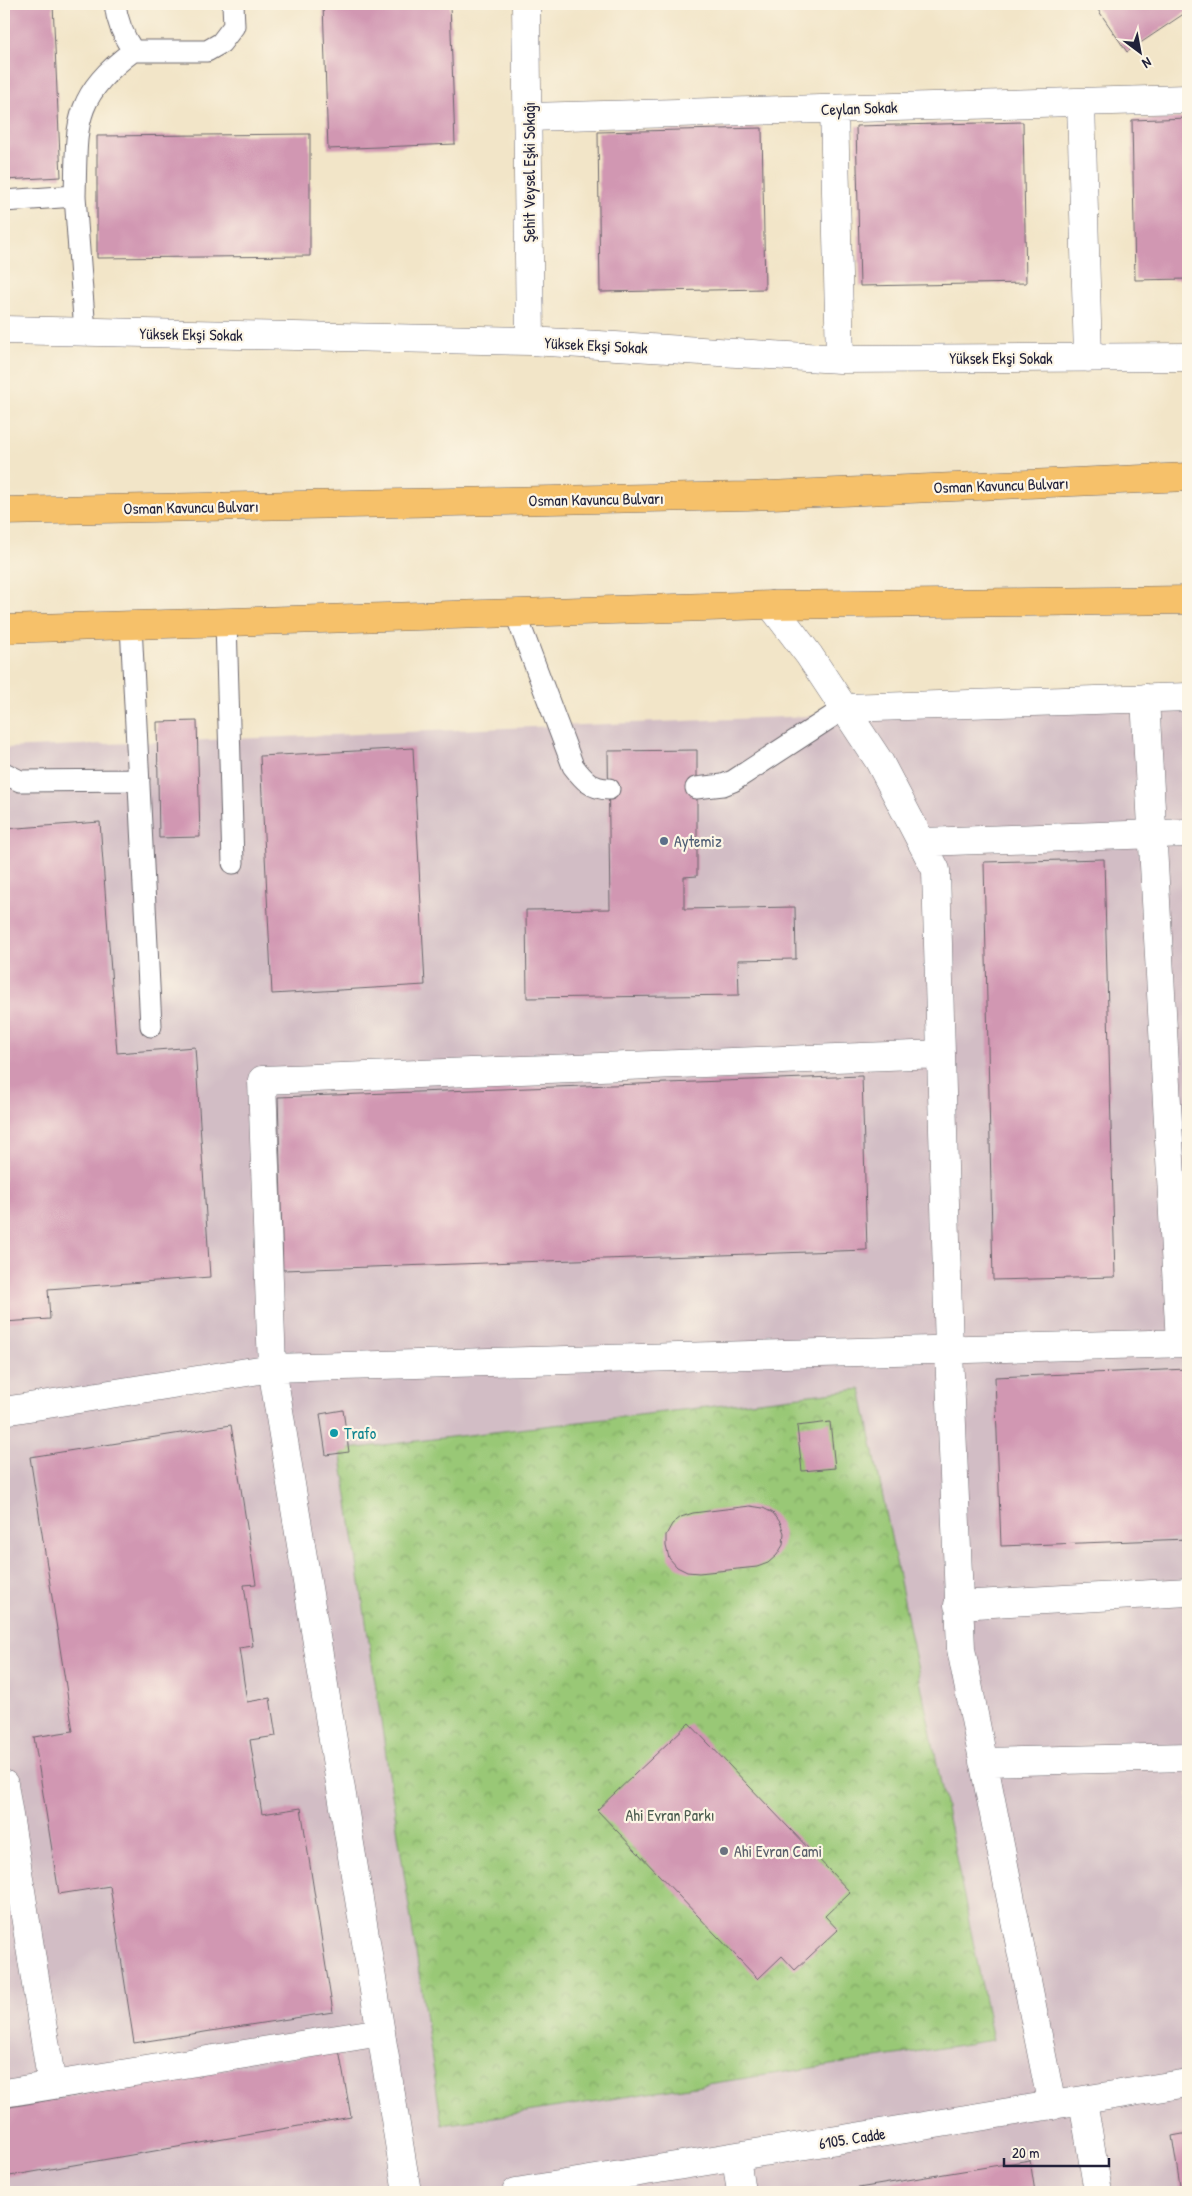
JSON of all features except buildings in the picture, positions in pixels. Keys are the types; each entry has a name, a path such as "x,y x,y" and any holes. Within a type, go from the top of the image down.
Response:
{"highway":[{"name":"Osman Kavuncu Bulvarı","path":"4,511 747,496 1188,477"},
{"path":"4,629 771,605 1188,600"}],"street":[{"name":"Şehit Veysel Eşki Sokağı","path":"526,4 529,117 530,341"},
{"name":"Ceylan Sokak","path":"529,117 1188,99"},
{"path":"1081,102 1088,358"},
{"path":"834,109 840,359"},
{"name":"Yüksek Ekşi Sokak","path":"4,330 530,341 840,359 1188,357"},
{"path":"771,605 846,708 879,762 936,870 949,1350 961,1650 1052,2106"},
{"path":"846,708 1188,697"},
{"path":"4,1411 272,1368 1184,1343 1145,698"},
{"path":"922,842 1188,833"},
{"path":"407,2192 272,1368 262,1080 941,1054"},
{"path":"958,1605 1188,1592"},
{"path":"984,1762 1188,1757"},
{"path":"4,1784 52,2085"},
{"path":"4,2093 381,2032"},
{"name":"6105. Cadde","path":"516,2192 1188,2083"},
{"path":"1083,2100 1098,2192"},
{"path":"736,2157 742,2192"}],"lane":[{"path":"115,4 116,19 123,36 133,51"},
{"path":"85,332 75,196 77,124 86,102 98,82 114,65 133,51 207,52 221,42 234,26 233,4"},
{"path":"4,201 75,196"},
{"path":"516,612 573,766 583,779 597,789 609,789"},
{"path":"226,622 232,863"},
{"path":"131,625 151,1026"},
{"path":"696,788 723,785 733,781 846,708"},
{"path":"4,773 20,781 139,780"}],"shaded area":[{"path":"1188,701 1188,2192 4,2192 4,748"}],"green space":[{"name":"Ahi Evran Parkı","path":"861,1389 993,2040 442,2125 340,1450"}],"place":[{"name":"Aytemiz","path":"664,841"},
{"name":"Trafo","path":"334,1433"},
{"name":"Ahi Evran Cami","path":"724,1851"}]}
